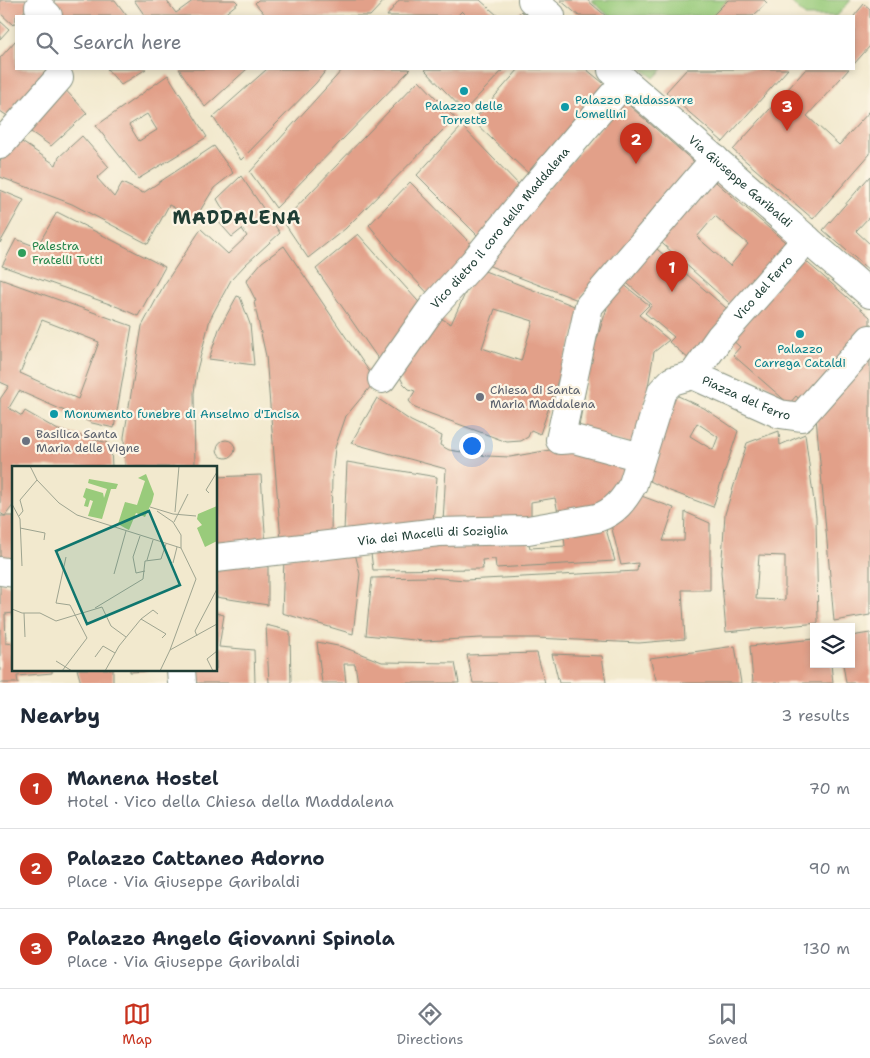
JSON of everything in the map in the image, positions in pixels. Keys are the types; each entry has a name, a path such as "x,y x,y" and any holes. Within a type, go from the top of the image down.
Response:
{"street":[{"path":"532,0 550,15"},
{"name":"Via Giuseppe Garibaldi","path":"618,75 654,93 715,159 870,294"},
{"name":"Vico dietro il coro della Maddalena","path":"382,379 432,308 473,263 533,189 618,75"},
{"path":"0,145 59,78"},
{"path":"641,457 574,439 560,440 588,306 715,159"},
{"name":"Vico del Ferro","path":"720,337 807,239"},
{"name":"Piazza del Ferro","path":"693,375 720,337"},
{"name":"Piazza del Ferro","path":"662,391 672,380 693,375 780,414 801,417 870,339"},
{"name":"Via dei Macelli di Soziglia","path":"218,558 430,532 528,530 568,524 607,515 618,506 632,484 662,391"},
{"path":"181,670 182,683"}],"green space":[{"path":"591,0 728,0 714,15 608,15"},
{"path":"789,0 851,0 838,15 804,15"},
{"path":"643,70 662,70 654,78"}],"building":[{"path":"0,0 34,0 21,15 15,15 13,25 0,13"},
{"path":"55,0 115,0 126,15 57,15 48,7"},
{"path":"134,0 166,0 176,13 194,0 235,0 238,3 223,15 144,15"},
{"path":"258,0 385,0 371,15 265,15 255,3"},
{"path":"399,0 480,0 497,15 466,15 462,11 458,15 388,15"},
{"path":"560,0 587,0 605,15 578,15"},
{"path":"728,0 764,0 767,3 754,15 713,15"},
{"path":"864,4 870,9 870,46 855,63 855,15"},
{"path":"521,11 526,15 518,15"},
{"path":"0,21 9,29 0,39"},
{"path":"15,41 15,70 62,70 15,121 0,111 0,58"},
{"path":"108,70 144,70 121,85"},
{"path":"180,70 246,70 205,107"},
{"path":"266,70 326,70 316,83 241,160 213,117"},
{"path":"342,70 410,70 276,208 250,172"},
{"name":"Palazzo delle Torrette","path":"425,70 503,70 464,111"},
{"name":"Palazzo Baldassarre Lomellini","path":"518,70 587,70 608,87 530,175 473,121"},
{"path":"686,70 787,70 723,142 666,92"},
{"path":"805,70 848,70 807,116 839,145 870,111 870,154 813,219 733,150"},
{"path":"168,75 207,137 138,179 96,126","holes":["147,114 157,130 139,141 129,125"]},
{"path":"419,80 455,118 345,229 308,258 283,221"},
{"path":"60,84 87,113 51,146 21,125"},
{"path":"624,101 701,168 578,300 482,263"},
{"path":"462,126 522,188 482,240 417,175"},
{"path":"82,136 109,167 97,178 114,197 122,183 143,193 214,146 233,173 214,188 195,219 169,205 148,244 72,204 0,177 0,161 16,138 56,165 59,157"},
{"path":"241,176 280,233 231,280 210,319 197,370 194,393 195,466 125,466 124,437 142,326 164,285 201,229 228,254 247,236 242,229 232,237 216,219 224,211 217,199"},
{"path":"709,176 792,248 737,310 655,237","holes":["715,216 748,244 730,266 697,237"]},
{"path":"870,176 870,216 856,231 870,244 870,271 823,230"},
{"path":"410,182 476,249 433,299 397,260 369,225"},
{"path":"0,190 24,200 0,243"},
{"path":"57,212 165,267 138,316 118,307 2,266 16,239 37,247"},
{"path":"358,234 425,309 381,363 316,269"},
{"path":"651,244 731,312 690,360 669,342 674,337 645,313 652,305 621,278"},
{"path":"284,246 373,377 372,385 346,416 335,448 332,476 331,534 281,541 266,356 254,302 256,301 246,281 262,262"},
{"name":"Palazzo Carrega Cataldi","path":"801,257 870,317 870,328 806,405 796,396 789,404 733,355 740,347 731,339"},
{"path":"477,268 582,309 540,434 531,430 528,437 521,441 507,442 415,408 409,401 415,391 409,389 400,377 437,316 451,324","holes":["495,309 533,321 521,361 482,348"]},
{"path":"0,279 132,326 114,428 92,423 19,391 9,408 22,416 25,411 58,430 108,443 107,448 111,449 112,466 12,466 12,507 5,516 0,513 0,399 9,386 0,382","holes":["42,320 99,342 78,399 20,373"]},
{"path":"622,283 649,305 639,315 669,340 654,352 638,445 578,432 591,357 607,308 601,305"},
{"path":"237,296 240,297 250,324 254,365 209,359 219,329"},
{"path":"870,356 870,615 834,621 816,417"},
{"path":"676,395 704,408 738,431 713,507 670,491 642,477 664,396","holes":["697,423 718,437 713,450 690,436"]},
{"path":"377,398 411,421 442,436 440,445 449,450 487,456 510,457 573,446 633,461 618,498 559,518 555,498 531,502 531,523 443,522 446,469 351,443"},
{"path":"779,431 780,445 805,434 816,517 818,623 726,632 721,572 725,514 747,443","holes":["759,555 785,556 785,600 756,599"]},
{"path":"226,440 232,443 235,449 232,455 226,458 220,455 217,449 220,443"},
{"path":"347,462 437,477 433,523 344,531"},
{"path":"261,475 266,546 218,551 218,477"},
{"path":"636,494 674,508 663,541 684,541 685,512 710,523 710,590 682,590 685,639 639,643 536,638 424,641 366,635 372,578 429,577 465,580 637,571 638,563 621,565 610,521"},
{"path":"0,516 12,516 12,559 0,558"},
{"path":"604,522 615,561 496,568 495,559 482,560 483,569 373,570 370,545 527,537 530,548 565,546 563,529"},
{"path":"354,549 360,574 353,634 282,613 284,558"},
{"path":"268,562 268,605 218,597 218,567"},
{"path":"0,584 12,586 12,613 5,614 6,643 12,644 12,670 52,670 52,673 17,676 18,683 0,683"},
{"path":"218,614 224,615 219,647 254,650 255,683 189,683 188,670 218,670"},
{"path":"266,625 290,631 291,683 269,683"},
{"path":"870,633 870,683 846,683 844,668 855,668 855,635"},
{"path":"810,639 810,668 831,668 833,683 753,683 750,646"},
{"path":"317,642 343,647 382,662 455,663 459,683 358,683 355,664 344,664 346,683 322,683"},
{"path":"735,646 741,683 657,683 650,658"},
{"path":"537,653 545,683 473,683 467,655"},
{"path":"552,654 602,656 606,683 559,683"},
{"path":"77,670 113,670 113,683 81,683"},
{"path":"130,670 147,670 147,671 130,672"}],"place":[{"name":"Palazzo delle Torrette","path":"464,91"},
{"name":"Palazzo Baldassarre Lomellini","path":"565,107"},
{"name":"Palazzo Angelo Giovanni Spinola","path":"787,131"},
{"name":"Palazzo Cattaneo Adorno","path":"636,164"},
{"name":"Palestra Fratelli Tutti","path":"22,253"},
{"name":"Manena Hostel","path":"672,292"},
{"name":"Palazzo Carrega Cataldi","path":"800,334"},
{"name":"Chiesa di Santa Maria Maddalena","path":"480,397"},
{"name":"Monumento funebre di Anselmo d'Incisa","path":"54,414"},
{"name":"Basilica Santa Maria delle Vigne","path":"26,441"}],"district":[{"name":"MADDALENA","path":"237,218"}]}
